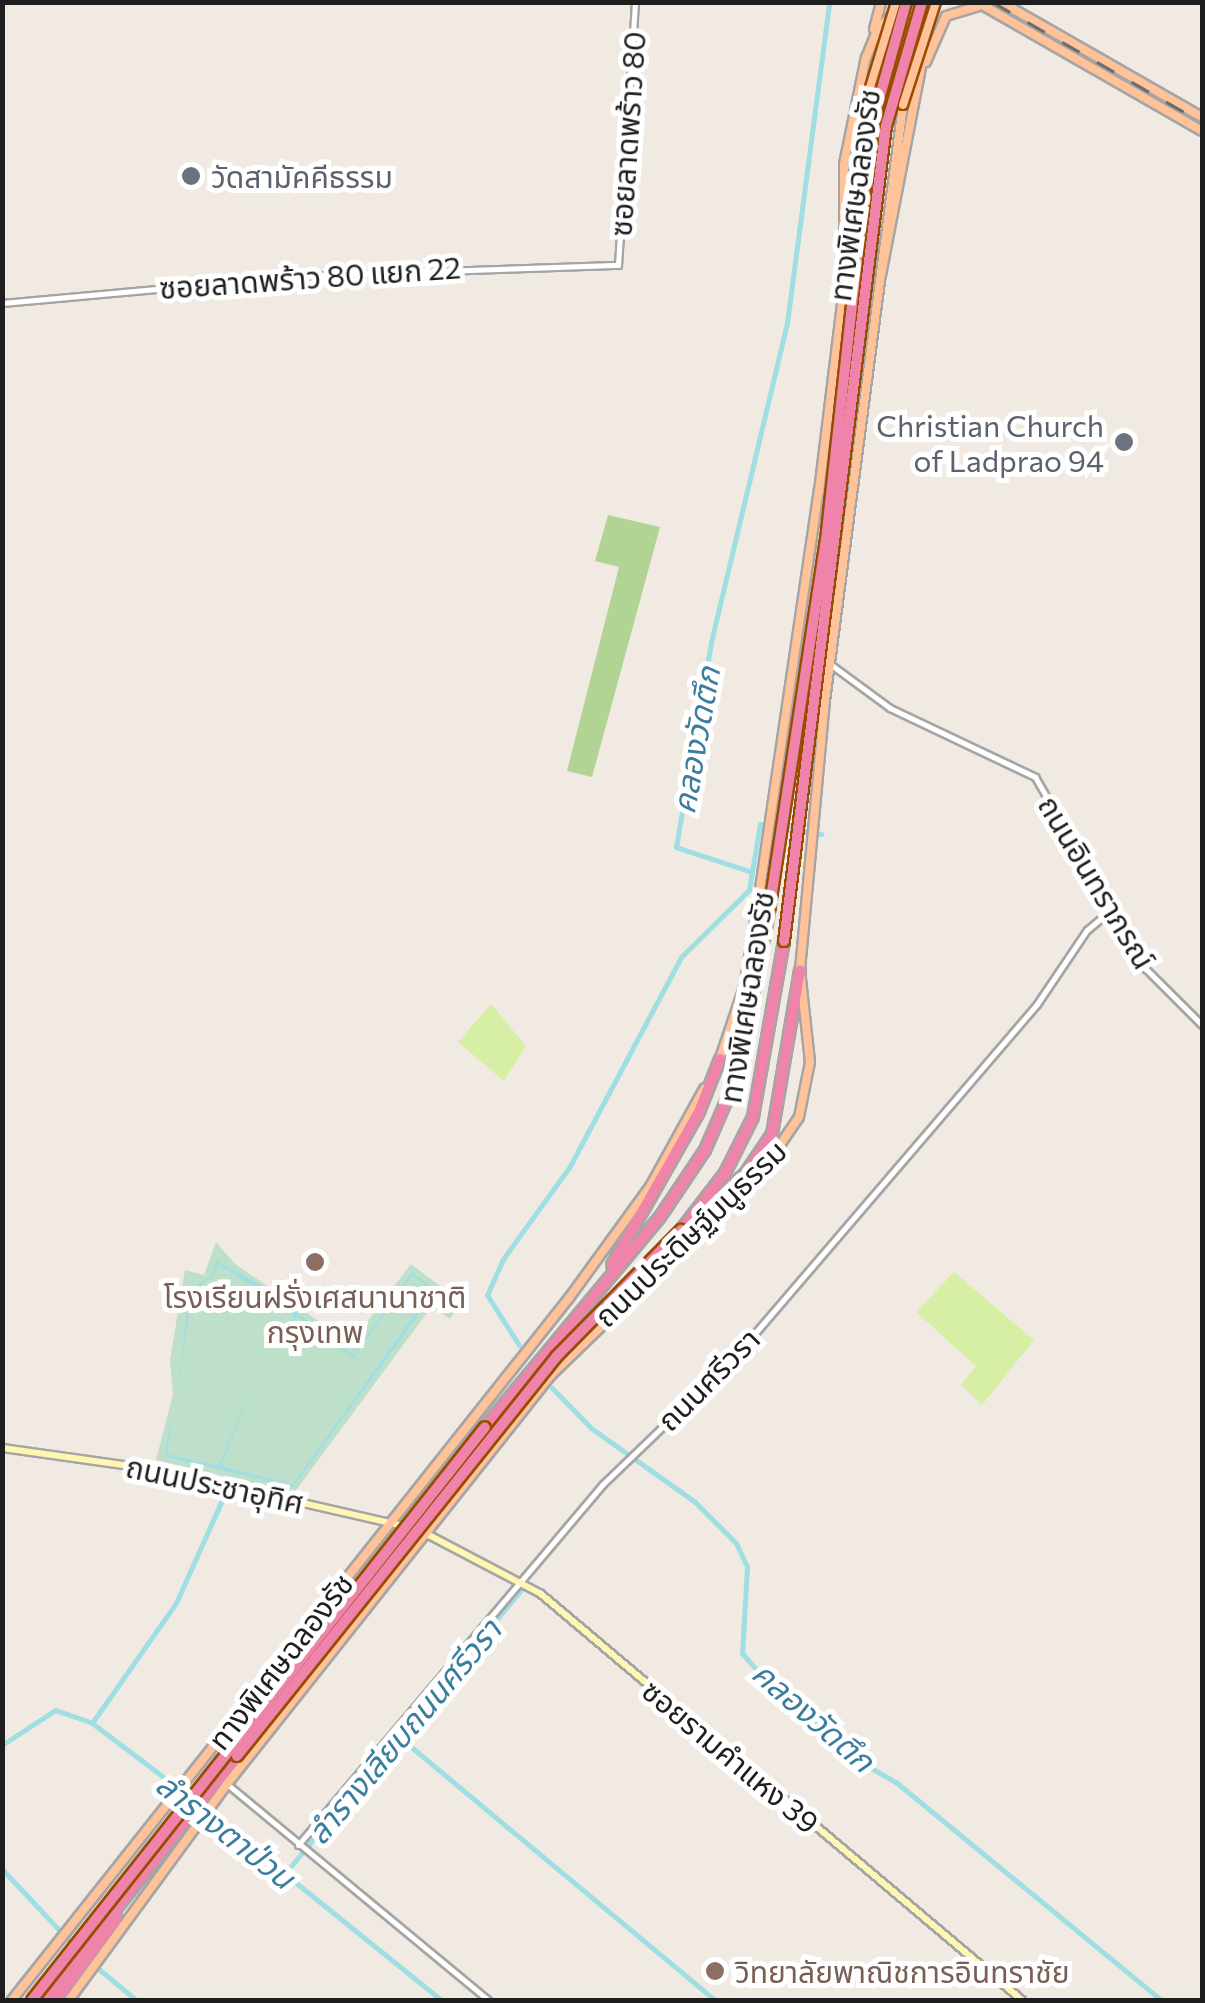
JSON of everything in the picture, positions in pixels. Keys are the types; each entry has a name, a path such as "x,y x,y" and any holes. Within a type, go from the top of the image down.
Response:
{"highway":[{"name":"ทางพิเศษฉลองรัช","path":"30,2000 677,1194 723,1112 748,1038 827,531 872,125 906,2"},
{"name":"ทางพิเศษฉลองรัช","path":"44,2000 557,1356 696,1216 753,1117 784,941 886,126 922,2"},
{"path":"696,1216 766,1146 780,1108 800,970"},
{"path":"605,1279 699,1112 720,1059"},
{"path":"63,2001 128,1894"}],"main road":[{"path":"845,274 844,164 881,2"},
{"name":"ถนนประดิษฐ์มนูธรรม","path":"12,2000 636,1210 720,1059 744,987 770,826 868,94 896,2"},
{"name":"ถนนประดิษฐ์มนูธรรม","path":"63,2001 99,1962 206,1811 392,1574 588,1333 785,1144 809,1076 800,970 830,652 876,290 903,104 936,2"},
{"path":"977,2 1202,131"},
{"path":"1001,2 1202,117"},
{"path":"918,85 946,16 959,7 987,8"},
{"path":"866,58 882,22 916,23 925,44 876,290"},
{"path":"788,702 794,722 816,718 830,652"},
{"path":"781,748 802,738 812,739 820,753"},
{"name":"ถนนประชาอุทิศ","path":"2,1448 159,1470 426,1533"},
{"path":"427,1479 432,1502 455,1498"},
{"name":"ซอยรามคำแหง 39","path":"426,1533 519,1578 1022,2000"},
{"path":"367,1555 385,1552 392,1558 392,1574"},
{"path":"30,2000 42,1964"}],"street":[{"name":"ซอยลาดพร้าว 80","path":"618,264 635,2"},
{"name":"ซอยลาดพร้าว 80 แยก 22","path":"2,303 300,276 618,264"},
{"name":"ถนนอินทราภรณ์","path":"829,664 890,708 1029,771 1152,976 1202,1025"},
{"name":"ถนนศรีวรา","path":"302,1848 519,1578 629,1456 732,1360 1027,1016 1088,930 1112,910"},
{"path":"227,1784 488,2000"}],"green space":[{"path":"608,515 660,527 592,777 567,771 619,567 595,561"},
{"path":"491,1004 526,1046 504,1081 458,1042"},
{"path":"216,1242 235,1264 351,1343 411,1264 461,1302 450,1319 432,1306 294,1493 156,1460 173,1394 170,1360 185,1270 204,1275"},
{"path":"954,1272 1034,1340 982,1405 961,1385 976,1366 916,1312"}],"water":[{"path":"217,1261 261,1285 353,1355 412,1272 436,1291 293,1487 167,1457 165,1450 173,1414 167,1454 219,1466 250,1394 221,1466 293,1484 432,1290 412,1275 353,1358 297,1316 273,1356 294,1315 219,1264 212,1277 192,1291 175,1411 190,1289 211,1276"}],"waterway":[{"name":"คลองวัดตึก","path":"519,1345 487,1295 503,1259 570,1166 681,957 749,890 752,872 676,847 711,642 787,323 829,2"},
{"path":"752,872 760,824 769,826"},
{"path":"780,827 821,834"},
{"name":"คลองวัดตึก","path":"552,1388 591,1428 695,1502 736,1543 747,1567 742,1653 755,1668 854,1758 897,1783 1161,2000"},
{"path":"92,1723 176,1603 227,1489"},
{"name":"ลำรางเลียบถนนศรีวรา","path":"286,1872 520,1591"},
{"name":"ลำรางตาป่วน","path":"2,1745 55,1710 92,1723 191,1798"},
{"path":"398,1736 715,2000"},
{"name":"ลำรางตาป่วน","path":"207,1811 441,2000"},
{"path":"2,1869 75,1947"},
{"path":"94,1965 136,2000"}],"railway":[{"path":"993,2 1202,122"}],"place":[{"name":"วัดสามัคคีธรรม","path":"191,176"},
{"name":"Christian Church of Ladprao 94","path":"1124,442"},
{"name":"โรงเรียนฝรั่งเศสนานาชาติ กรุงเทพ","path":"315,1262"},
{"name":"วิทยาลัยพาณิชการอินทราชัย","path":"715,1971"}]}
